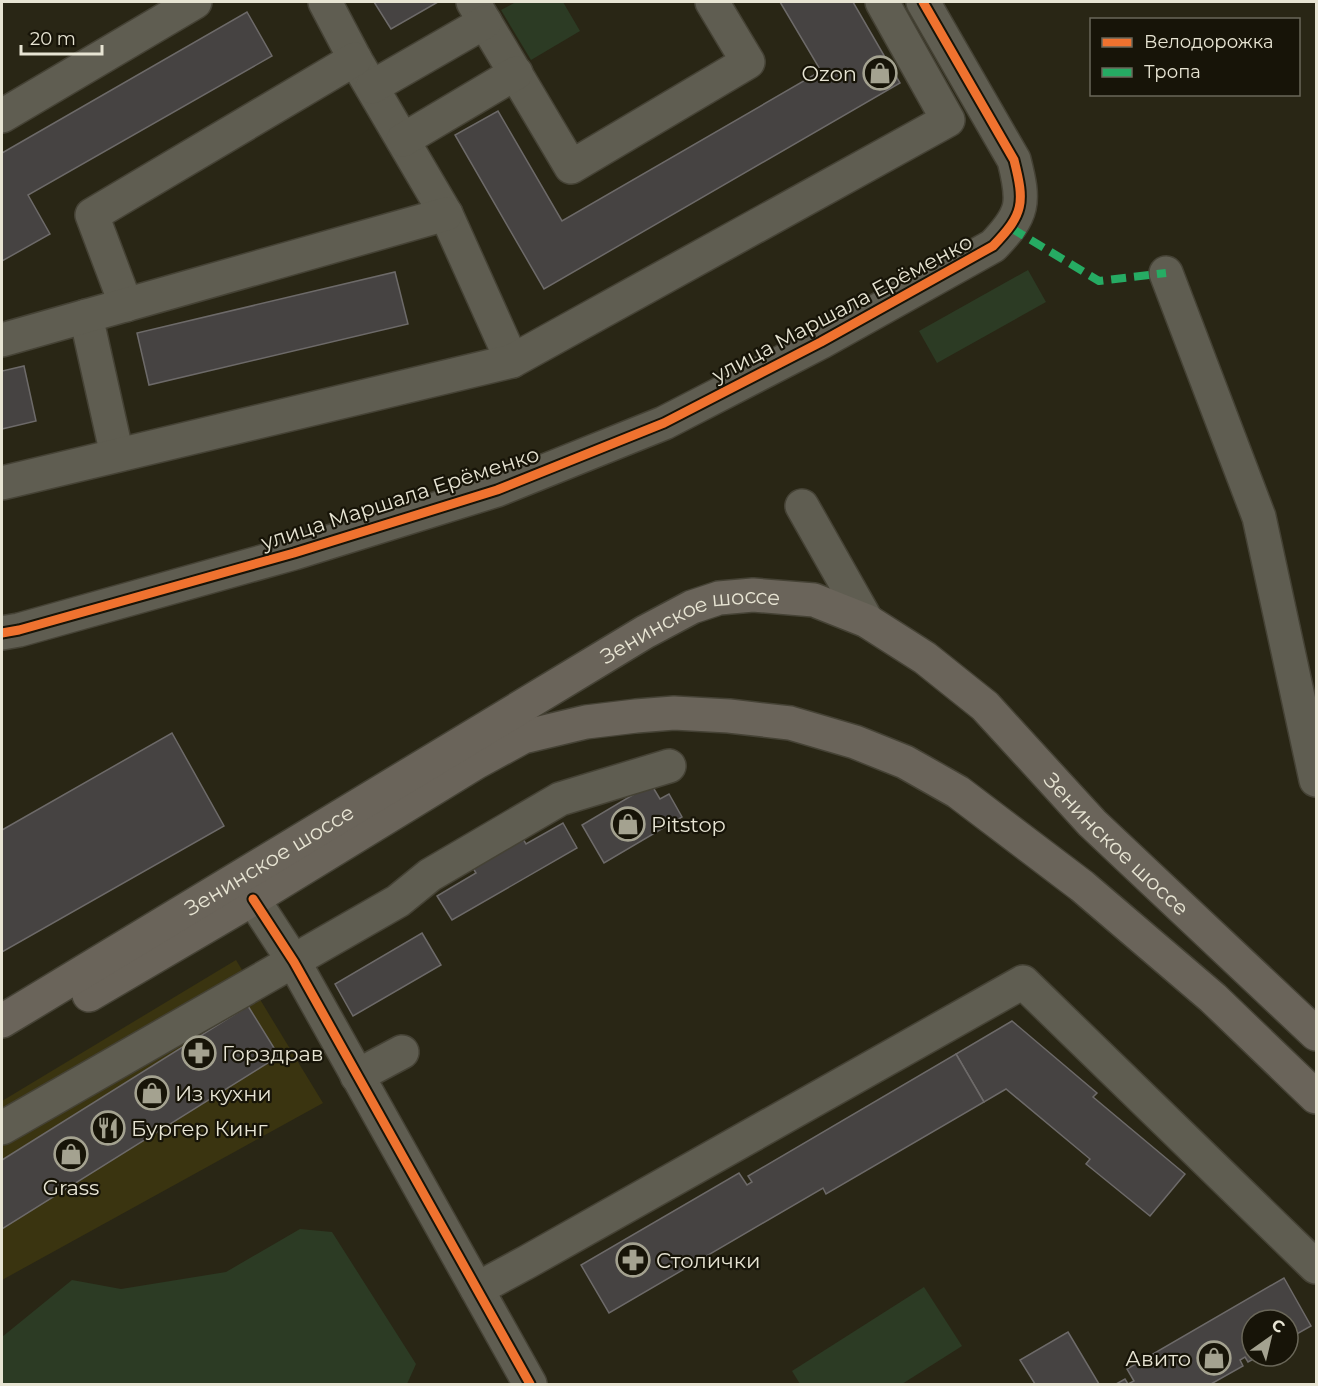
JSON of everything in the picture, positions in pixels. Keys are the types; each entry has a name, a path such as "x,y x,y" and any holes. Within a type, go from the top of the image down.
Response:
{"main road":[{"name":"Зенинское шоссе","path":"2,1021 645,632 692,607 719,598 753,595 814,600 867,621 925,658 985,706 1092,823 1317,1034"},
{"name":"Зенинское шоссе","path":"2,1046 253,899 477,762 523,737 586,722 674,713 790,723 855,742 905,762 957,792 1082,886 1213,998 1317,1097"}],"street":[{"path":"2,116 195,2"},
{"path":"325,2 446,214 512,361"},
{"path":"372,87 479,12 571,167 748,62 712,2"},
{"path":"2,483 512,361 948,120 882,2"},
{"name":"улица Маршала Ерёменко","path":"2,633 294,553 507,486 664,423 811,348 993,246 1011,228 1020,210 1021,187 1014,160 923,2"},
{"path":"126,305 92,215 355,58"},
{"path":"403,140 516,73"},
{"path":"2,340 446,214"},
{"path":"1166,273 1259,517 1317,780"},
{"path":"86,316 117,455"},
{"path":"802,506 867,621"},
{"path":"2,1128 398,902 430,875 560,799 669,766"},
{"path":"253,899 294,962 530,1384"},
{"path":"477,1289 1023,982 1317,1267"},
{"path":"357,1076 402,1052"}],"shaded area":[{"path":"236,960 323,1103 2,1280 2,1101"}],"green space":[{"path":"516,2 563,2 580,31 531,60 501,10"},
{"path":"1028,270 1046,302 937,363 919,331"},
{"path":"300,1229 332,1232 416,1364 407,1384 2,1384 2,1337 72,1280 121,1289 226,1272"},
{"path":"924,1287 962,1346 902,1384 800,1384 792,1371"}],"building":[{"path":"374,2 438,2 391,29"},
{"path":"780,2 853,2 900,83 544,289 455,135 498,111 562,221 821,71"},
{"path":"247,12 272,56 28,195 50,234 2,261 2,153"},
{"path":"395,272 408,324 149,385 137,333"},
{"path":"24,366 36,421 2,429 2,371"},
{"path":"172,733 224,826 2,952 2,830"},
{"path":"651,784 660,799 669,794 682,817 604,863 582,825"},
{"path":"563,823 577,848 452,920 437,896 476,873 473,868 523,839 526,844"},
{"path":"422,933 441,965 353,1016 335,984"},
{"path":"248,1006 279,1056 2,1229 2,1160"},
{"path":"1012,1021 1097,1093 1093,1097 1185,1174 1150,1216 1086,1164 1090,1159 1006,1089 984,1102 956,1054"},
{"path":"956,1054 984,1102 826,1194 823,1188 609,1313 581,1265 739,1173 747,1185 752,1182 748,1176"},
{"path":"1284,1278 1311,1326 1300,1332 1300,1308 1240,1308 1240,1368 1211,1384 1128,1384 1134,1381 1127,1369"},
{"path":"1068,1332 1099,1384 1035,1384 1020,1360"},
{"path":"1125,1379 1128,1384 1116,1384"}],"marked path":[{"path":"1011,228 1099,281 1166,273"}],"cycle path":[{"path":"2,633 294,553 497,490 664,423 821,342 993,246 1011,225 1019,207 1020,187 1014,160 923,2"},
{"path":"253,899 294,962 530,1384"}],"place":[{"name":"Ozon","path":"880,73"},
{"name":"Pitstop","path":"628,824"},
{"name":"Горздрав","path":"199,1053"},
{"name":"Из кухни","path":"152,1093"},
{"name":"Бургер Кинг","path":"108,1128"},
{"name":"Grass","path":"71,1154"},
{"name":"Столички","path":"633,1260"},
{"name":"Авито","path":"1214,1358"}]}
